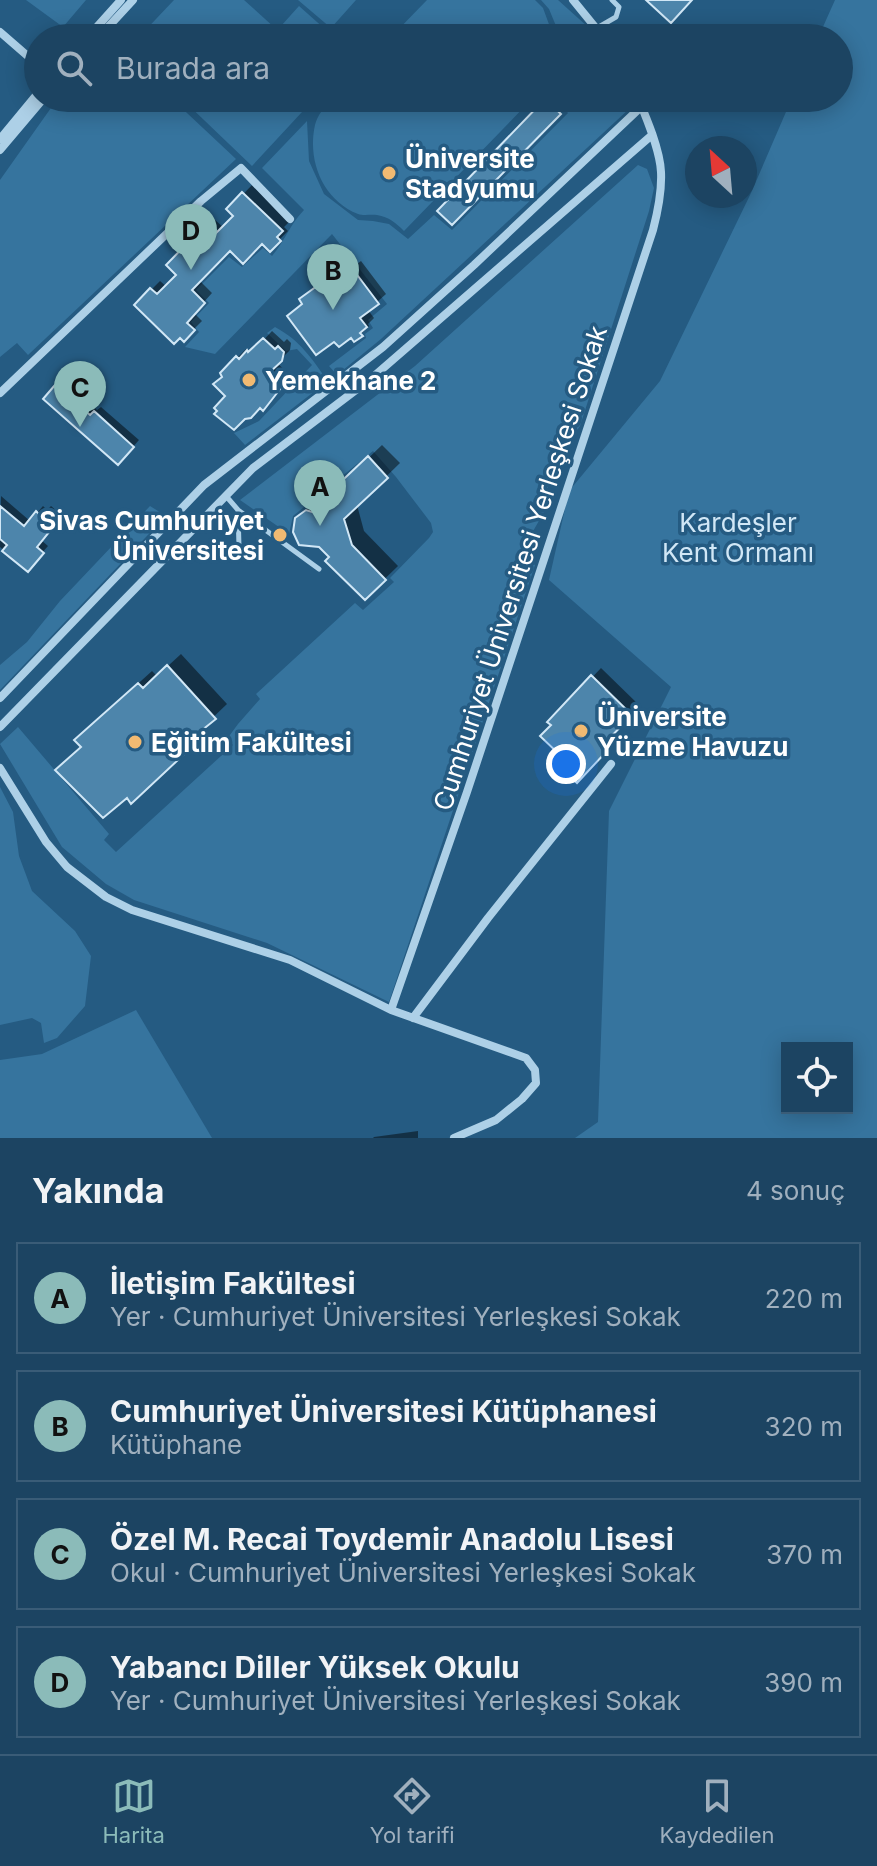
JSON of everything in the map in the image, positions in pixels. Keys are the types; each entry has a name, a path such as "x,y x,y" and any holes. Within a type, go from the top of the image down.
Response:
{"street":[{"path":"100,24 121,0"},
{"path":"111,24 133,0"},
{"path":"573,0 594,24"},
{"path":"0,32 24,53"},
{"path":"0,139 24,110"},
{"path":"0,150 32,112"},
{"name":"Cumhuriyet Üniversitesi Yerleşkesi Sokak","path":"0,698 204,485 383,347 474,265 630,112"},
{"name":"Cumhuriyet Üniversitesi Yerleşkesi Sokak","path":"391,1010 467,792 653,230 661,201 661,169 644,112"},
{"path":"0,727 253,468 373,377 652,135"},
{"path":"0,393 201,201 241,168 290,219"},
{"path":"413,1018 611,764"},
{"path":"0,768 46,842 67,867 106,897 132,910 290,960 391,1010 526,1058 535,1070 536,1083 522,1099 496,1120 454,1138"}],"lane":[{"path":"604,24 616,17 619,7 612,0"},
{"path":"226,496 238,510 319,569"},
{"path":"238,510 239,547"}],"green space":[{"path":"26,0 86,0 66,24 59,24"},
{"path":"174,0 244,0 271,24 151,24"},
{"path":"298,0 356,0 335,24 326,24"},
{"path":"427,0 535,0 543,8 549,24 404,24"},
{"path":"541,0 558,0 585,24 555,24"},
{"name":"Kardeşler Kent Ormanı","path":"835,0 877,0 877,1138 575,1138 598,1122 609,811 671,687 549,580 569,491 660,381 744,208 757,208 757,179 786,112 853,112 853,24 824,24"},
{"path":"299,6 319,24 283,24"},
{"path":"48,112 186,112 236,159 28,355 17,343 0,357 0,180"},
{"path":"196,112 302,112 252,166"},
{"name":"Üniversite Stadyumu","path":"322,112 519,112 404,231 385,217 360,215 346,208 327,189 320,178 313,152 318,118"},
{"path":"626,112 381,339 337,375 329,366 366,338 365,334 373,328 368,320 387,304 332,234 215,354 185,347 199,332 191,322 209,303 196,290 229,257 242,267 263,248 272,256 304,210 262,168 307,121 309,161 324,194 358,220 389,224 408,239 434,215 452,230 568,113"},
{"path":"638,165 647,169 654,188 649,211 580,426 549,479 544,512 532,533 529,561 535,565 389,1002 267,943 134,900 106,884 62,847 0,744 18,727 109,834 104,840 116,852 233,745 227,739 260,699 256,694 355,603 363,610 394,582 390,578 433,532 431,523 373,451 293,516 289,534 240,500 415,366"},
{"path":"275,327 299,344 328,381 245,445 234,433 259,421 312,365 297,349 286,351 267,333"},
{"path":"150,506 166,516 0,690 0,665 27,642 60,601"},
{"path":"0,787 13,812 19,856 32,891 75,931 91,956 85,1006 57,1038 44,1043 41,1023 32,1018 0,1025"},
{"path":"136,1010 212,1138 0,1138 0,1060 42,1054"}],"building":[{"path":"646,0 692,0 671,23"},
{"path":"532,112 561,114 452,225 437,211"},
{"path":"242,192 283,231 277,237 281,241 270,252 262,244 243,264 230,251 192,290 205,303 187,323 195,330 184,342 180,338 174,344 134,305 150,288 157,294 176,275 166,265 204,226 214,235 233,216 226,209"},
{"path":"352,268 379,304 360,318 367,327 360,333 363,336 354,342 351,338 339,347 334,342 316,355 287,316 302,304 299,299 328,278 332,283"},
{"name":"Yemekhane 2","path":"263,338 275,349 278,346 284,352 282,361 270,372 284,384 263,411 260,408 234,430 214,414 217,411 214,408 225,396 213,384 222,377 220,373 236,356 239,359"},
{"path":"55,385 90,415 94,411 134,447 118,465 43,399"},
{"path":"368,456 388,478 344,519 352,545 386,580 365,600 325,561 329,557 319,547 299,545 293,532 295,518 306,510 319,514 333,501 327,495"},
{"path":"0,506 24,526 36,511 40,515 44,511 53,519 50,523 54,526 37,547 44,553 28,572 2,551 7,545 0,539"},
{"name":"Eğitim Fakültesi","path":"167,665 216,719 191,739 195,744 131,804 127,798 103,818 55,770 81,747 74,740 138,683 143,688"},
{"name":"Üniversite Yüzme Havuzu","path":"591,675 632,715 601,747 606,752 577,783 554,762 560,755 540,736 551,725 547,722"}],"place":[{"name":"Üniversite Stadyumu","path":"389,173"},
{"name":"Yabancı Diller Yüksek Okulu","path":"191,270"},
{"name":"Cumhuriyet Üniversitesi Kütüphanesi","path":"333,310"},
{"name":"Yemekhane 2","path":"249,380"},
{"name":"Özel M. Recai Toydemir Anadolu Lisesi","path":"80,427"},
{"name":"İletişim Fakültesi","path":"320,526"},
{"name":"Sivas Cumhuriyet Üniversitesi","path":"280,535"},
{"name":"Üniversite Yüzme Havuzu","path":"581,731"},
{"name":"Eğitim Fakültesi","path":"135,742"}]}
